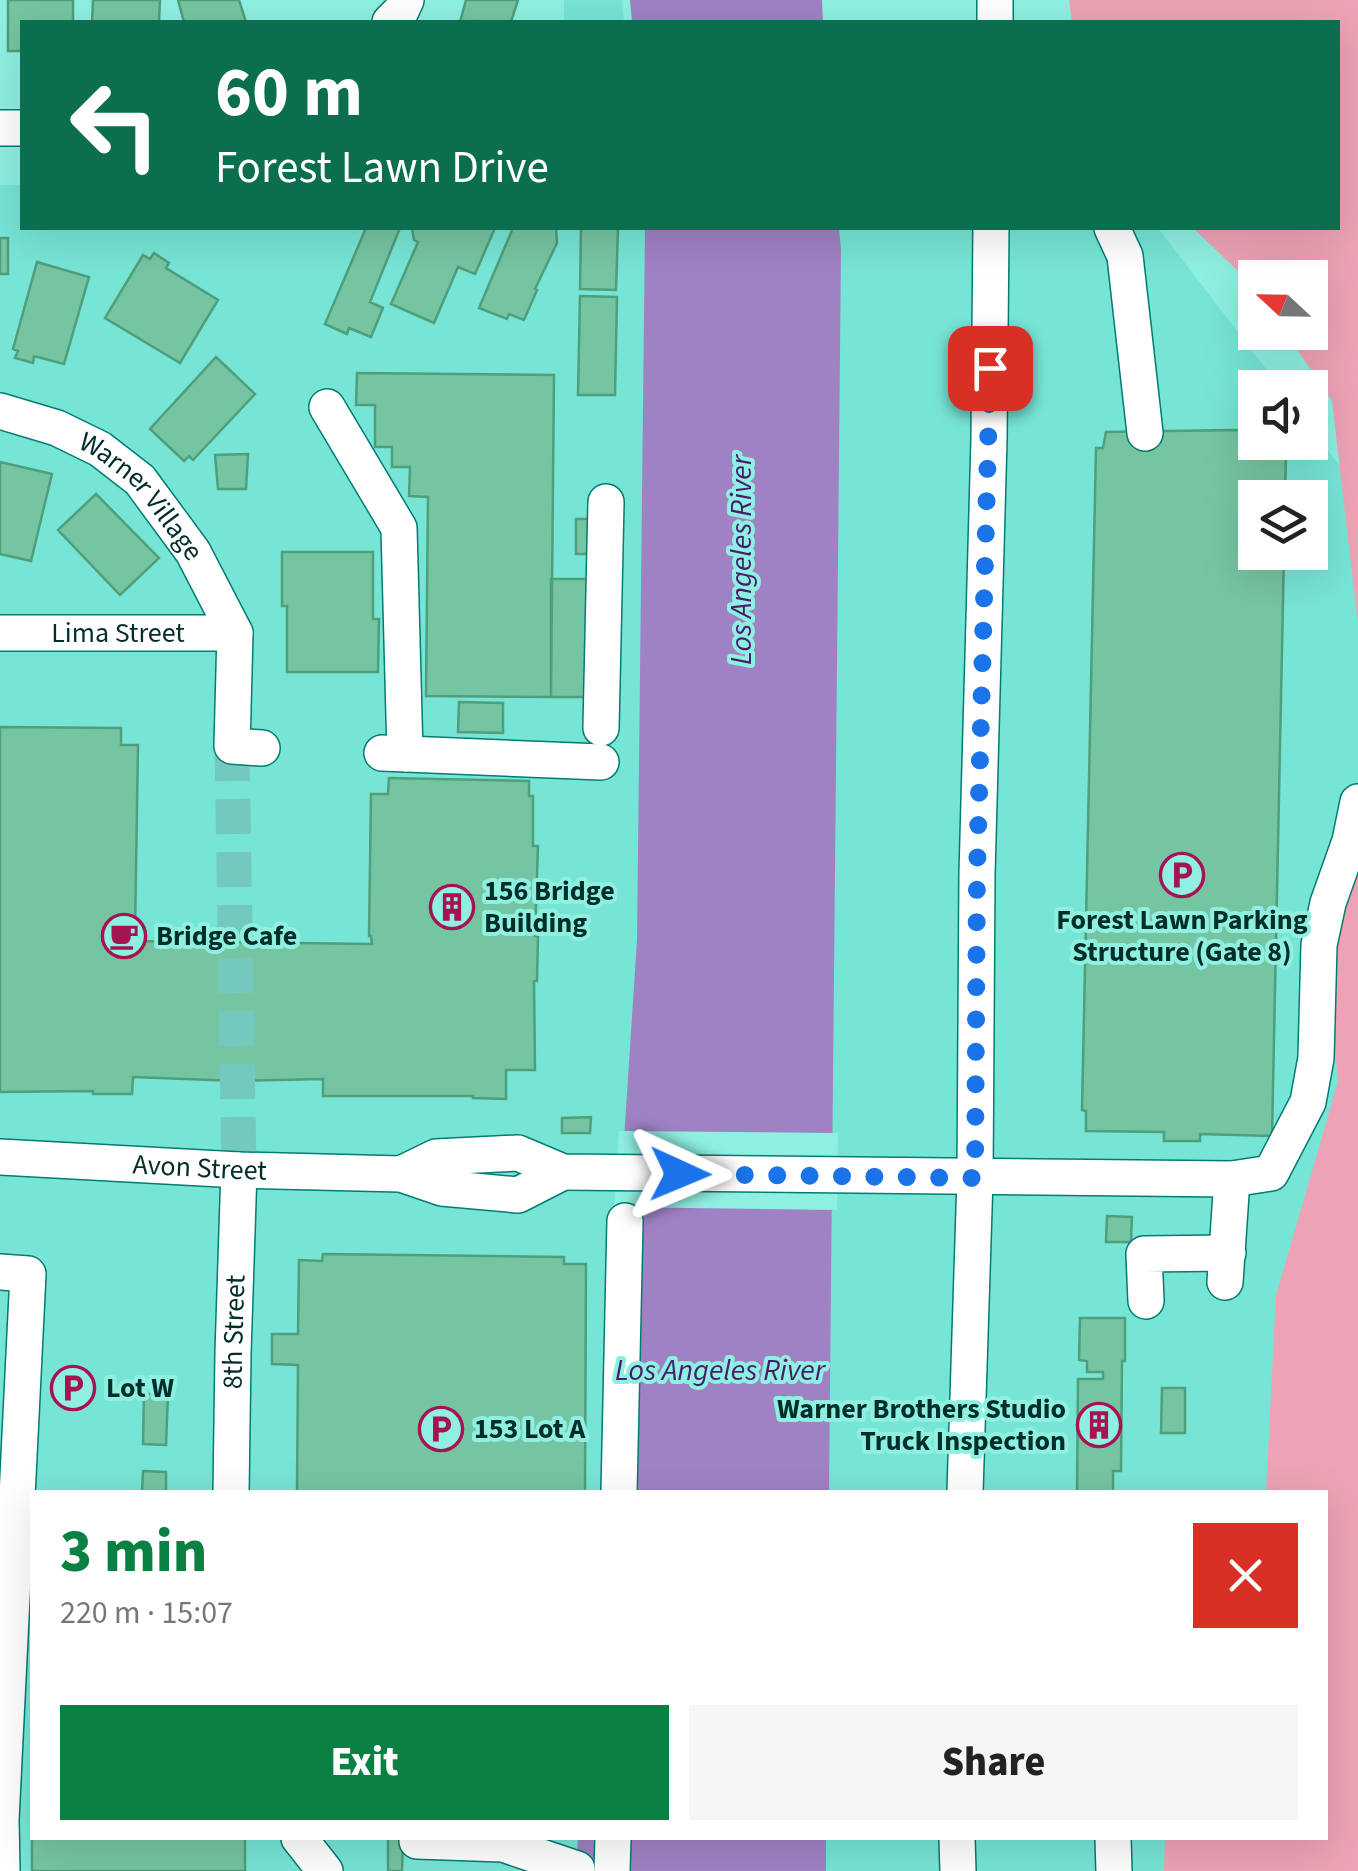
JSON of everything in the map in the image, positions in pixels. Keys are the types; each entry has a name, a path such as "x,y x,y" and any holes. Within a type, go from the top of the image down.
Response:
{"street":[{"path":"965,1490 975,1178 977,874 991,230"},
{"path":"1113,230 1124,256 1145,433"},
{"path":"327,407 399,528 393,754 601,745 606,502"},
{"name":"Warner Village","path":"0,411 57,428 100,450 140,480 193,552 235,633"},
{"name":"Lima Street","path":"0,633 235,633"},
{"path":"235,633 247,747"},
{"name":"Avon Street","path":"0,1158 402,1174 436,1157 518,1153 563,1172 1232,1179 1272,1173 1308,1102 1316,1058 1320,946 1328,903 1350,841 1358,802"},
{"name":"8th Street","path":"232,1490 238,1170"},
{"path":"1146,1302 1144,1254 1226,1267 1232,1179"},
{"path":"619,1490 626,1221"},
{"path":"2,1871 1,1820 19,1756 6,1617 14,1273"},
{"path":"301,1840 326,1871"},
{"path":"612,1840 612,1871"},
{"path":"958,1840 958,1871"},
{"path":"1112,1840 1114,1871"},
{"path":"417,1841 502,1841 576,1871"}],"shaded area":[{"path":"564,0 622,0 624,20 564,20"},
{"path":"1069,0 1358,0 1358,624 1328,370 1311,370 1298,350 1328,350 1328,260 1238,260 1238,271 1195,230 1340,230 1340,20 1072,20"},
{"path":"0,185 20,185 20,230 1160,230 1238,332 1238,350 1252,350 1267,370 1238,370 1238,460 1328,460 1328,451 1358,490 1358,1160 1304,1490 30,1490 30,1840 1247,1840 1238,1871 0,1871"},
{"path":"1358,849 1358,1871 1164,1871 1165,1840 1328,1840 1328,1490 1266,1490 1276,1295 1338,1082 1326,957"}],"water":[{"path":"630,0 822,0 823,20 632,20"},
{"name":"Los Angeles River","path":"645,230 839,230 829,1490 601,1490 637,940"},
{"path":"578,1840 826,1840 826,1871 576,1871"}],"pier":[{"path":"619,1131 838,1133 837,1210 614,1207"}],"building":[{"path":"8,0 73,0 73,20 20,20 20,51 8,51"},
{"path":"93,0 160,0 159,20 92,20"},
{"path":"178,0 239,0 245,20 183,20"},
{"path":"466,0 518,0 512,20 461,20"},
{"path":"365,230 399,230 370,302 383,308 371,337 349,328 347,334 325,324"},
{"path":"412,230 494,230 475,274 458,267 434,323 391,304 418,242"},
{"path":"512,230 556,230 557,243 524,320 509,314 507,319 479,308"},
{"path":"581,230 618,230 616,290 580,289"},
{"path":"0,238 8,238 8,274 0,274"},
{"path":"154,253 169,263 166,268 218,300 180,363 105,318 143,255 150,259"},
{"path":"37,262 89,277 64,364 34,356 33,363 15,358 18,351 13,349"},
{"path":"580,296 617,297 615,395 578,395"},
{"path":"216,357 255,394 193,460 189,456 184,461 150,429"},
{"path":"357,373 554,375 551,697 426,696 428,497 409,496 410,467 392,467 392,447 375,447 375,405 356,405"},
{"name":"Forest Lawn Parking Structure (Gate 8)","path":"1238,430 1238,460 1286,460 1285,480 1238,480 1238,570 1284,570 1272,1136 1200,1134 1200,1141 1164,1141 1164,1132 1086,1131 1086,1111 1082,1110 1096,448 1103,448 1106,432"},
{"path":"248,454 246,489 218,489 215,455"},
{"path":"0,462 52,474 31,561 0,554"},
{"path":"96,494 159,558 120,595 58,530"},
{"path":"576,519 591,519 591,554 576,554"},
{"path":"282,552 373,552 373,619 379,619 378,672 287,672"},
{"path":"551,579 594,579 592,697 551,697"},
{"path":"459,702 503,703 503,733 458,732"},
{"name":"156 Bridge Building","path":"0,727 121,728 121,745 138,745 133,941 372,944 371,794 388,794 389,778 529,781 529,796 533,796 533,846 538,846 535,1070 506,1070 506,1099 323,1096 323,1079 133,1077 132,1094 0,1092"},
{"path":"591,1117 590,1133 562,1133 562,1118"},
{"path":"1107,1216 1132,1217 1131,1242 1106,1242"},
{"name":"153 Lot A","path":"323,1254 564,1257 564,1264 586,1264 585,1490 297,1490 298,1365 272,1364 272,1334 298,1334 299,1260 322,1261"},
{"name":"Warner Brothers Studio Truck Inspection","path":"1080,1318 1125,1318 1121,1471 1113,1471 1113,1490 1077,1490 1078,1379 1103,1379 1103,1372 1087,1372 1087,1361 1079,1360"},
{"path":"1162,1388 1185,1388 1185,1433 1161,1433"},
{"path":"144,1394 168,1394 166,1445 143,1444"},
{"path":"143,1471 166,1472 166,1490 142,1490"},
{"path":"32,1840 245,1840 245,1871 32,1871"},
{"path":"388,1840 403,1840 402,1871 388,1871"}],"tunnel":[{"path":"232,746 239,1170"}],"place":[{"name":"Forest Lawn Parking Structure (Gate 8)","path":"1182,875"},
{"name":"156 Bridge Building","path":"452,907"},
{"name":"Bridge Cafe","path":"124,936"},
{"name":"Lot W","path":"73,1388"},
{"name":"Warner Brothers Studio Truck Inspection","path":"1099,1425"},
{"name":"153 Lot A","path":"441,1429"}],"route":[{"path":"680,1174 975,1178 977,874 990,368"}]}
